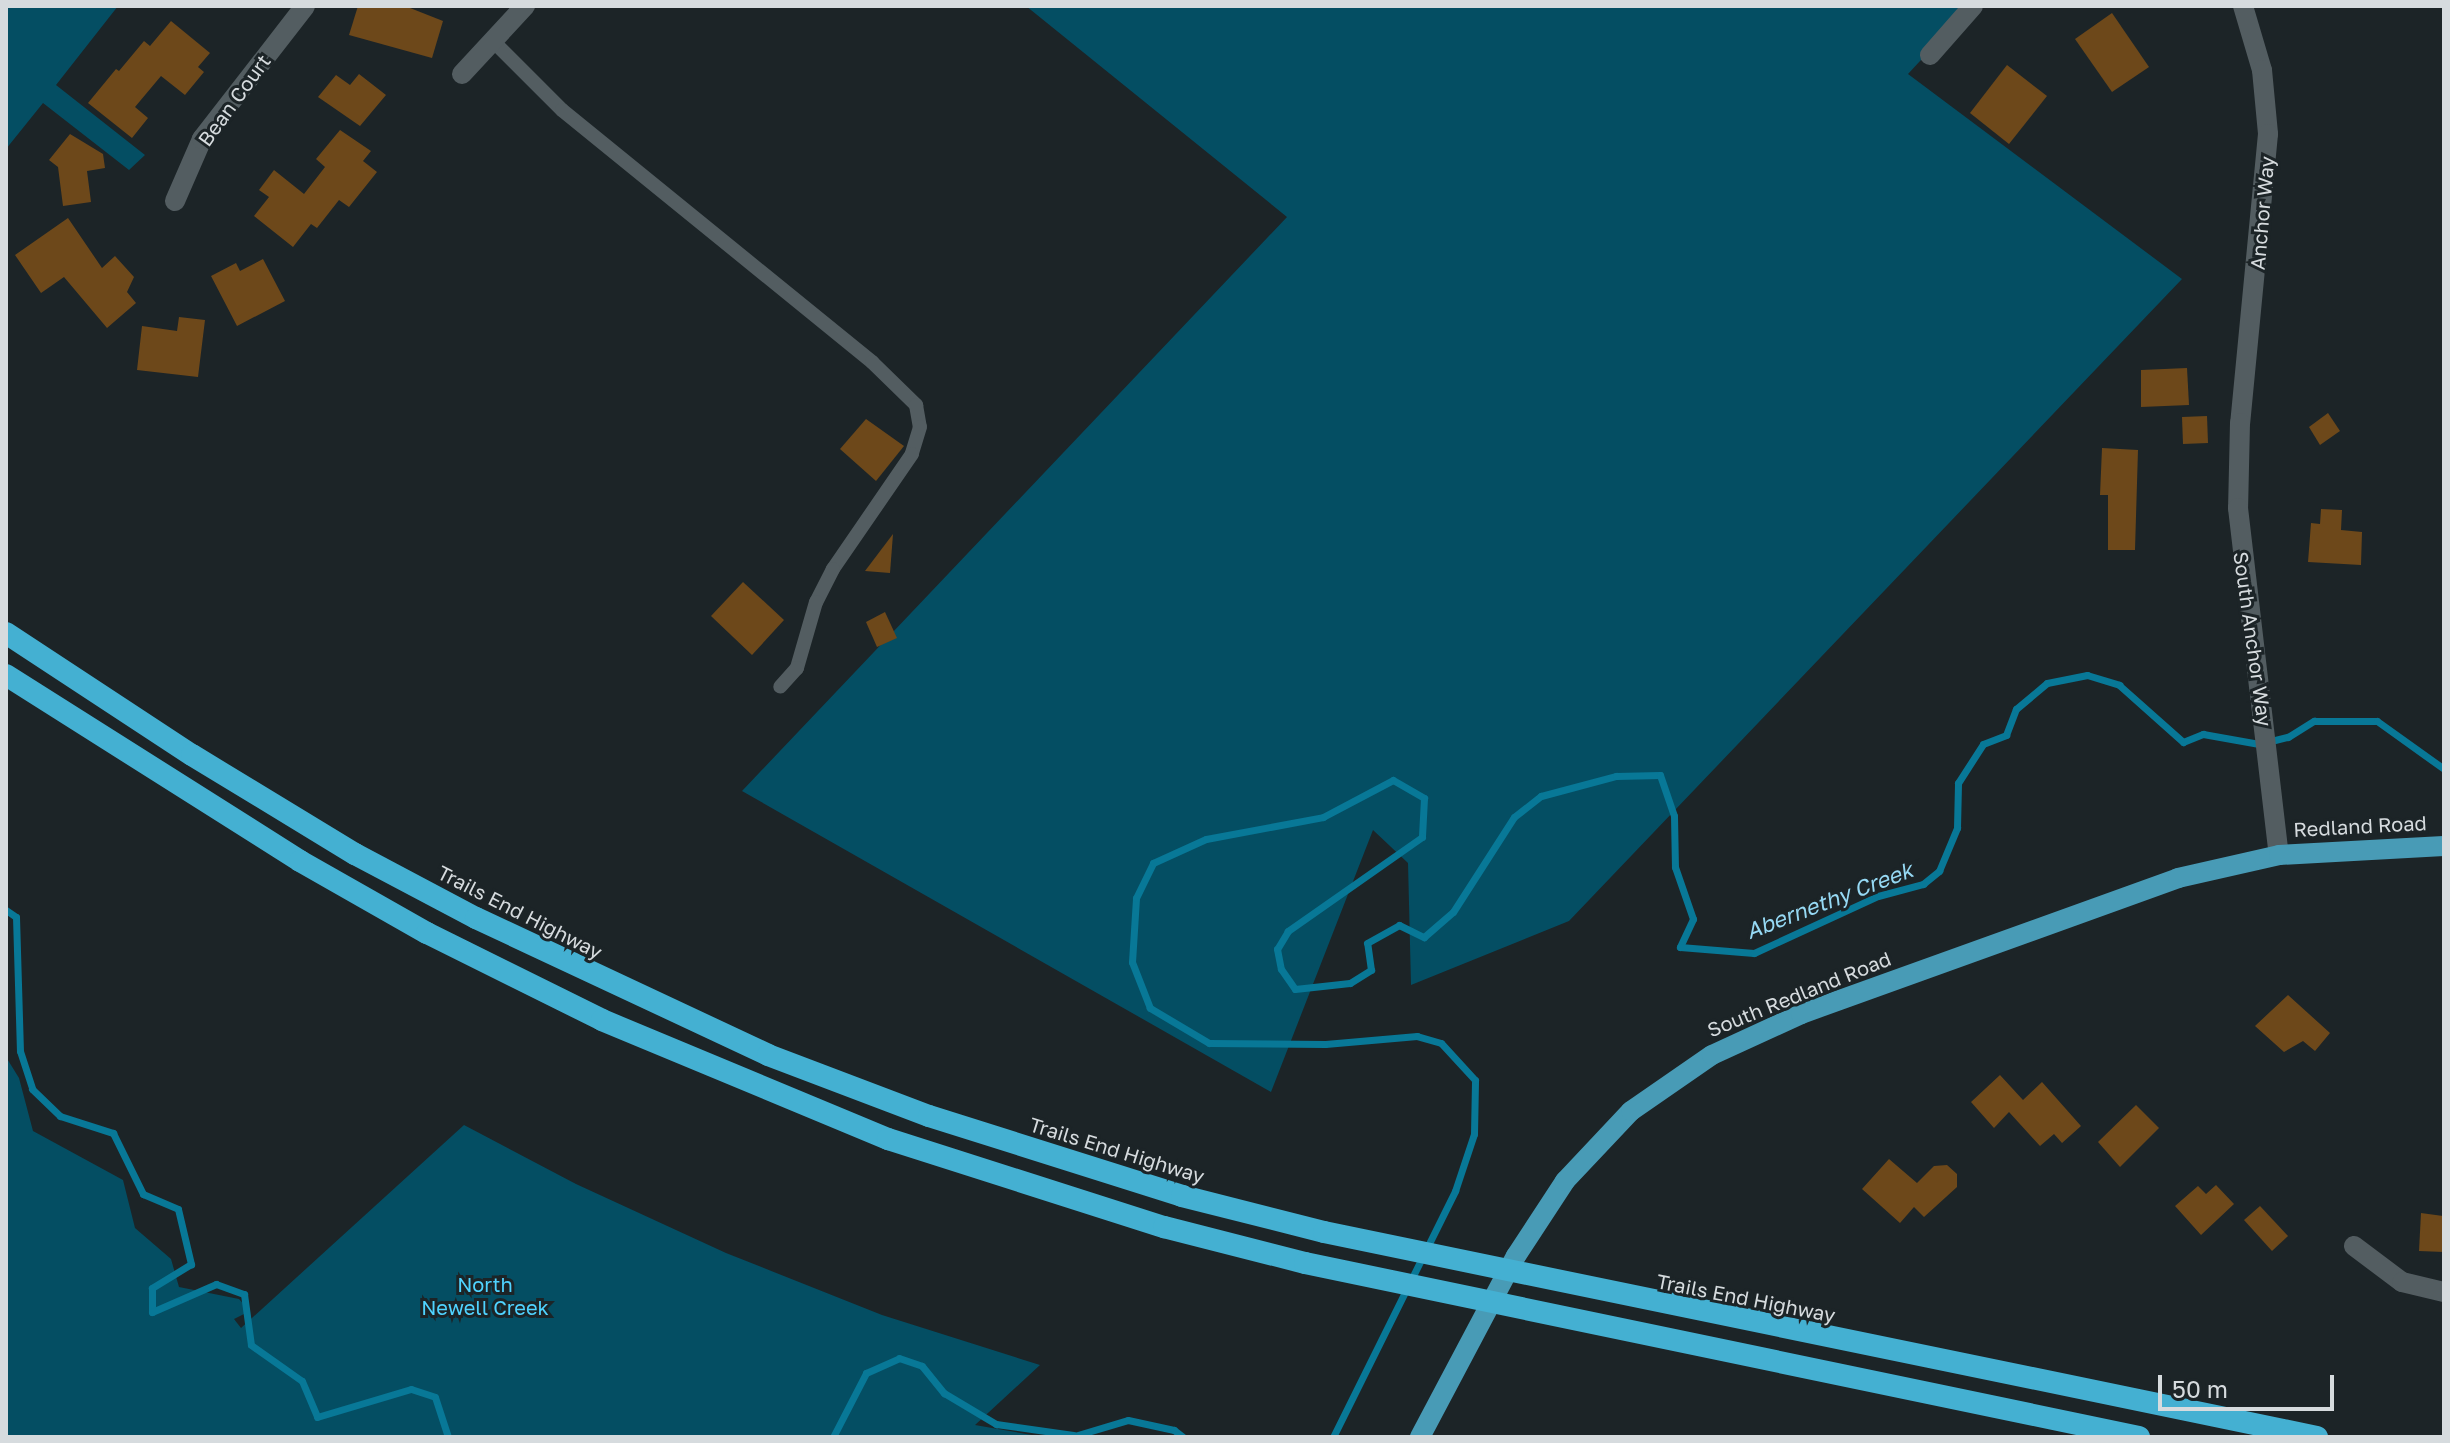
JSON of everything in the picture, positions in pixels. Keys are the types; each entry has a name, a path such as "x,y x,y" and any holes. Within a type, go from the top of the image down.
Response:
{"highway":[{"name":"Trails End Highway","path":"6,633 192,755 355,854 618,988 768,1055 929,1116 1182,1196 1324,1232 1603,1294 2317,1437"},
{"path":"6,675 300,861 427,933 602,1020 888,1139 1164,1227 1305,1263 1588,1326 2139,1437"}],"main road":[{"name":"Redland Road","path":"2279,855 2444,846"},
{"name":"South Redland Road","path":"1420,1437 1551,1199 1606,1135 1679,1075 1801,1014 2055,920 2178,878 2279,855"}],"street":[{"name":"Bean Court","path":"175,201 202,139 305,6"},
{"path":"462,74 525,6"},
{"path":"1930,55 1973,6"},
{"name":"Anchor Way","path":"2240,423 2268,134 2262,70 2243,6"},
{"name":"South Anchor Way","path":"2240,423 2240,537 2279,855"},
{"path":"2354,1246 2402,1282 2444,1292"}],"lane":[{"path":"492,40 562,110 850,344 916,405 920,427 912,454 833,569 816,602 797,668 780,687"}],"green space":[{"path":"6,6 118,6 56,85 145,155 129,170 43,103 6,149"},
{"path":"1026,6 1971,6 1908,74 2182,279 1569,921 1411,985 1408,863 1373,830 1271,1092 742,791 1287,217"},
{"name":"North Newell Creek","path":"6,1057 19,1078 33,1131 123,1180 135,1228 171,1259 179,1287 239,1299 250,1311 234,1319 241,1328 464,1125 576,1184 726,1253 882,1315 1040,1365 975,1425 1043,1437 6,1437"}],"building":[{"path":"358,6 405,6 443,21 432,58 349,35"},
{"path":"2112,13 2149,67 2112,92 2075,39"},
{"path":"171,21 210,53 198,67 204,72 185,95 161,76 135,107 148,118 132,138 88,103 144,41 150,46"},
{"path":"2007,65 2047,96 2009,144 1970,113"},
{"path":"359,74 386,95 360,126 318,97 336,75 350,85"},
{"path":"340,130 371,151 363,161 377,172 349,207 339,200 317,228 311,224 293,247 254,216 269,197 259,190 274,170 304,194 325,167 316,159"},
{"path":"70,134 103,154 105,168 87,171 91,202 63,206 58,167 49,160"},
{"path":"68,218 102,268 115,256 134,277 127,292 136,303 107,328 64,277 41,293 15,255"},
{"path":"263,259 285,301 237,326 211,276 236,263 240,271"},
{"path":"179,317 205,320 198,377 137,370 142,326 177,331"},
{"path":"2187,368 2189,405 2141,407 2141,370"},
{"path":"2328,413 2340,431 2320,445 2309,427"},
{"path":"2207,416 2208,443 2183,444 2182,417"},
{"path":"866,419 904,446 876,481 840,449"},
{"path":"2102,448 2138,450 2135,550 2108,550 2108,495 2100,495"},
{"path":"2321,509 2342,510 2341,530 2362,532 2361,565 2308,562 2311,523 2320,524"},
{"path":"893,534 890,573 865,571"},
{"path":"743,582 784,620 752,655 711,616"},
{"path":"885,612 897,638 877,647 866,622"},
{"path":"2288,995 2330,1033 2315,1051 2303,1041 2284,1052 2255,1026"},
{"path":"2000,1075 2023,1100 2042,1082 2081,1126 2062,1143 2054,1134 2040,1146 2009,1112 1994,1128 1971,1102"},
{"path":"2136,1105 2159,1128 2120,1167 2098,1142"},
{"path":"1889,1159 1917,1183 1934,1166 1947,1165 1957,1174 1957,1187 1924,1217 1914,1207 1900,1223 1862,1189"},
{"path":"2216,1185 2234,1204 2201,1235 2175,1206 2198,1186 2206,1194"},
{"path":"2260,1206 2288,1236 2272,1251 2244,1220"},
{"path":"2421,1213 2443,1216 2444,1252 2419,1251"}],"waterway":[{"name":"Abernethy Creek","path":"1333,1437 1455,1191 1474,1134 1475,1080 1441,1043 1417,1036 1325,1044 1209,1043 1150,1008 1132,962 1136,898 1153,863 1206,839 1323,817 1393,780 1424,798 1422,837 1288,931 1277,949 1281,969 1295,989 1350,983 1371,970 1367,943 1399,925 1424,937 1453,912 1514,817 1541,796 1616,776 1660,775 1674,816 1675,867 1693,919 1680,947 1754,953 1878,896 1923,884 1939,871 1957,828 1958,783 1983,744 2006,735 2016,709 2047,683 2087,675 2119,685 2183,742 2203,734 2259,744 2288,737 2314,721 2377,721 2444,769"},
{"path":"6,910 16,917 20,1051 32,1089 60,1116 113,1133 143,1194 178,1209 191,1264 152,1288 152,1312 216,1284 244,1294 251,1345 302,1381 317,1417 411,1389 435,1397 448,1437"},
{"path":"833,1437 866,1373 899,1358 922,1366 944,1393 996,1424 1073,1435"},
{"name":"Abernethy Creek","path":"1071,1437 1128,1420 1174,1430 1183,1437"}]}
